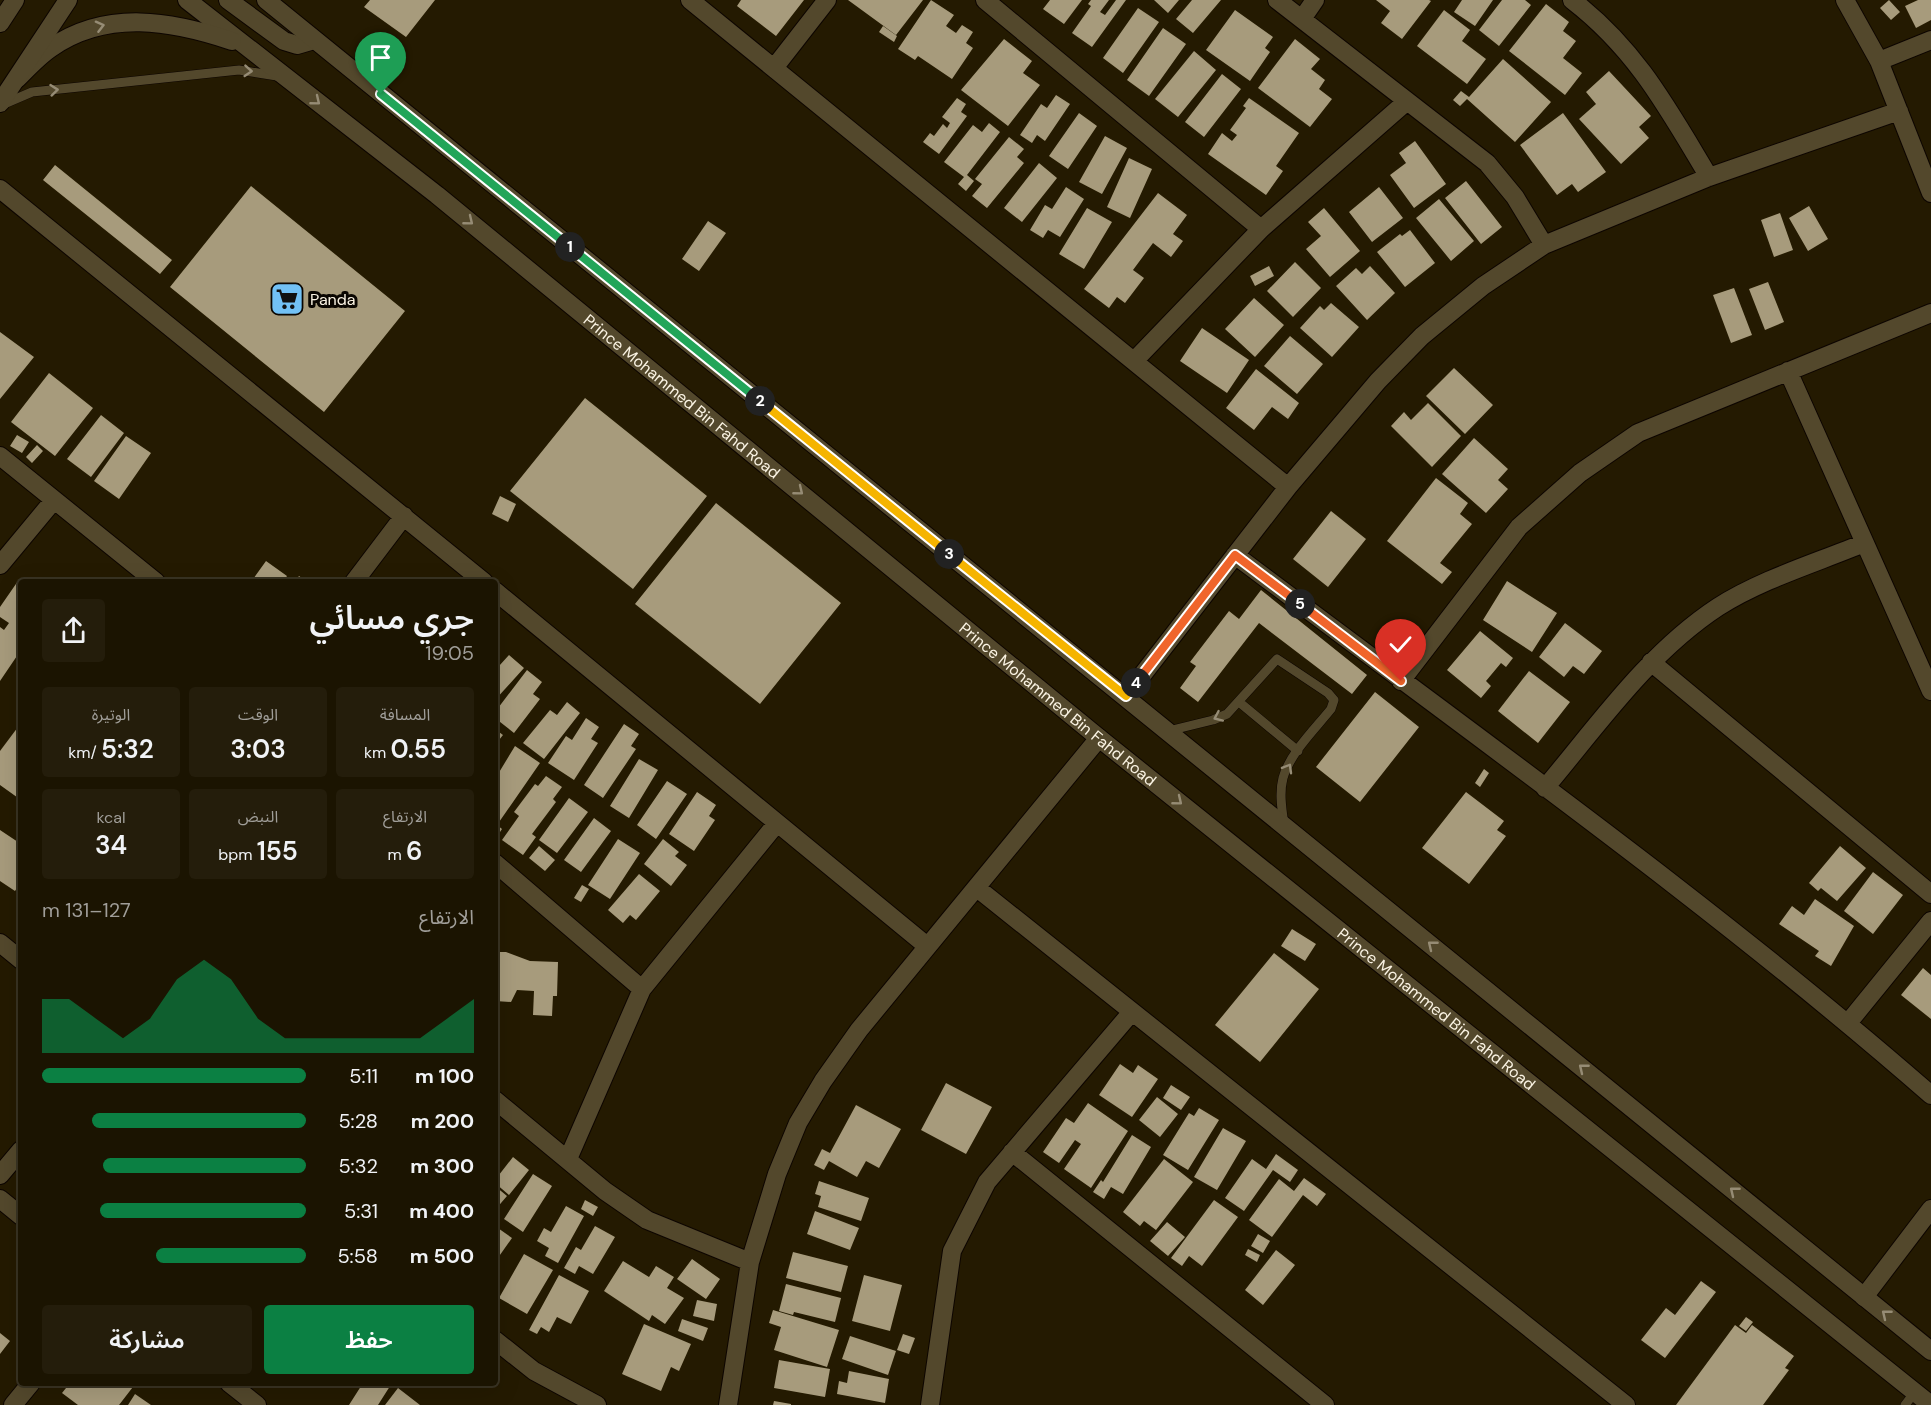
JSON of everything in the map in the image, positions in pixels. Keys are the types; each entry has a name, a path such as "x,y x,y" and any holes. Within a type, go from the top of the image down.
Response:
{"street":[{"path":"0,23 15,0"},
{"path":"0,103 68,0"},
{"name":"Prince Mohammed Bin Fahd Road","path":"188,0 437,195 1099,738 1910,1398 1931,1405"},
{"path":"228,0 284,41 297,45 314,40"},
{"path":"266,0 1931,1351"},
{"path":"690,0 1135,360 1288,488"},
{"path":"774,68 827,0"},
{"path":"985,0 1261,229"},
{"path":"1277,0 1487,163 1515,197 1545,245"},
{"path":"1302,20 1315,0"},
{"path":"1572,0 1623,48 1652,82 1709,177"},
{"path":"1845,0 1879,62 1931,193"},
{"path":"17,78 50,48 70,36 106,25 159,22 197,29 245,46"},
{"path":"1879,62 1931,40"},
{"path":"1135,360 1261,229 1406,102"},
{"path":"1126,696 1288,488 1378,381 1422,336 1483,286 1545,245 1709,177 1899,111"},
{"path":"0,189 480,579"},
{"path":"1401,681 1519,527 1580,473 1638,433 1931,313"},
{"path":"1788,371 1931,691"},
{"path":"0,456 152,579"},
{"path":"0,565 54,500"},
{"path":"356,579 404,516"},
{"path":"1545,788 1651,662 1673,641 1719,607 1745,592 1864,543"},
{"path":"1235,555 1545,788 1848,1023 1931,1095"},
{"path":"498,593 927,946"},
{"path":"1651,662 1931,894"},
{"path":"728,1405 750,1262 777,1174 798,1123 823,1081 859,1030 1099,738"},
{"path":"568,1159 642,989 777,823"},
{"path":"498,866 642,989"},
{"path":"977,888 1626,1405"},
{"path":"1848,1023 1931,921"},
{"path":"0,943 18,958"},
{"path":"930,1405 952,1251 987,1182 1131,1012"},
{"path":"498,1102 605,1191 647,1220 750,1262"},
{"path":"1012,1152 1325,1405"},
{"path":"0,1175 18,1154"},
{"path":"0,1199 18,1214"},
{"path":"1864,1297 1931,1209"},
{"path":"498,1342 534,1371 597,1405"},
{"path":"13,1405 29,1386"},
{"path":"233,1386 257,1405"}],"lane":[{"path":"0,108 19,96 32,92 239,70 270,74 292,83"},
{"path":"1168,731 1213,720 1227,714 1276,659 1328,693 1334,700 1331,709 1298,751 1283,777 1284,825"},
{"path":"1239,702 1298,751"}],"building":[{"path":"370,0 435,0 406,37 364,7"},
{"path":"741,0 804,0 776,36 737,6"},
{"path":"848,0 923,0 896,35"},
{"path":"931,0 954,15 946,26 956,33 962,25 973,32 966,43 973,48 952,79 918,56 915,60 898,49"},
{"path":"1050,0 1082,0 1064,24 1043,9"},
{"path":"1091,0 1109,0 1100,12 1105,15 1116,0 1126,0 1092,47 1072,33 1091,6 1088,4"},
{"path":"1154,0 1179,0 1168,13"},
{"path":"1192,0 1221,0 1193,33 1176,19"},
{"path":"1376,0 1431,1 1402,39 1381,23 1390,11"},
{"path":"1462,0 1493,0 1475,26 1454,12"},
{"path":"1502,0 1525,0 1531,5 1499,46 1479,30"},
{"path":"1889,0 1900,12 1891,20 1880,8"},
{"path":"1918,0 1931,0 1931,20 1916,28 1905,6"},
{"path":"1546,4 1569,22 1563,31 1576,41 1563,58 1582,73 1565,95 1509,51"},
{"path":"1138,8 1159,22 1123,73 1103,58"},
{"path":"1235,10 1273,37 1265,48 1270,52 1250,81 1206,50"},
{"path":"1444,10 1470,30 1462,41 1486,59 1467,84 1417,46"},
{"path":"883,26 897,36 894,42 879,32"},
{"path":"1163,28 1186,44 1149,96 1127,80"},
{"path":"1004,39 1032,61 1023,73 1040,85 1008,126 961,90"},
{"path":"1295,39 1320,59 1311,69 1325,80 1319,89 1332,99 1310,127 1258,88"},
{"path":"1194,51 1216,70 1178,117 1155,99"},
{"path":"1503,59 1551,102 1515,142 1467,99 1460,106 1453,100 1461,91 1469,97"},
{"path":"1609,71 1651,116 1639,127 1649,138 1621,164 1579,119 1596,104 1586,92"},
{"path":"1222,74 1241,89 1204,137 1185,122"},
{"path":"1056,95 1070,104 1045,141 1037,135 1032,143 1020,135 1041,104 1047,108"},
{"path":"957,98 966,104 961,112 967,116 939,154 923,142 930,133 934,136 943,124 947,128 950,123 942,117"},
{"path":"1249,98 1299,133 1276,166 1283,171 1266,195 1208,154 1222,133 1232,141 1237,135 1230,130 1246,108 1243,106"},
{"path":"1079,113 1097,126 1068,169 1049,156"},
{"path":"1563,113 1606,172 1578,192 1572,184 1557,195 1520,145"},
{"path":"989,123 1000,132 967,175 974,181 966,191 958,184 964,177 944,162 973,125 982,132"},
{"path":"1105,136 1127,148 1102,194 1079,182"},
{"path":"1009,137 1024,149 1017,157 1024,163 987,208 972,196 982,184 975,179"},
{"path":"1415,141 1446,184 1414,208 1390,175 1406,163 1399,153"},
{"path":"1129,158 1152,169 1130,218 1107,207"},
{"path":"1039,163 1057,178 1022,222 1004,208"},
{"path":"55,165 172,260 160,274 43,180"},
{"path":"1466,181 1502,227 1481,244 1445,198"},
{"name":"Panda","path":"251,186 405,311 324,412 170,287"},
{"path":"1066,187 1084,199 1060,237 1048,230 1043,238 1030,230 1045,205 1052,209"},
{"path":"1379,187 1403,218 1372,242 1349,212"},
{"path":"1158,193 1187,215 1173,234 1183,241 1171,257 1153,243 1133,270 1144,278 1125,303 1117,297 1109,308 1084,289"},
{"path":"1439,199 1474,241 1451,261 1416,218"},
{"path":"1809,206 1828,239 1808,251 1789,218"},
{"path":"1087,208 1112,222 1084,269 1059,254"},
{"path":"1324,208 1360,251 1330,277 1306,249 1321,236 1308,222"},
{"path":"1780,213 1793,250 1774,257 1761,220"},
{"path":"708,221 726,233 699,271 682,259"},
{"path":"1410,230 1435,263 1405,287 1377,252 1400,234 1402,236"},
{"path":"1295,262 1321,288 1293,317 1267,291"},
{"path":"1269,266 1274,276 1255,286 1250,276"},
{"path":"1370,266 1395,293 1367,320 1336,286 1356,268 1362,274"},
{"path":"1768,282 1784,322 1765,330 1749,289"},
{"path":"1734,288 1752,335 1731,343 1713,295"},
{"path":"1254,298 1284,325 1255,357 1225,329"},
{"path":"1331,303 1359,327 1332,357 1300,328 1320,306 1324,310"},
{"path":"1202,328 1249,360 1227,393 1180,361"},
{"path":"0,332 34,357 0,399"},
{"path":"1290,336 1323,364 1297,394 1264,366"},
{"path":"1454,368 1493,405 1465,434 1426,396"},
{"path":"1256,369 1299,403 1288,419 1272,407 1254,430 1226,408"},
{"path":"49,373 93,408 55,456 11,422"},
{"path":"585,398 707,496 633,589 510,491"},
{"path":"1428,403 1461,436 1432,467 1391,426 1404,412 1411,420"},
{"path":"101,415 124,433 91,477 67,459"},
{"path":"17,435 29,442 22,453 10,446"},
{"path":"126,436 151,453 119,499 94,481"},
{"path":"1474,438 1508,469 1498,480 1508,489 1486,513 1442,474"},
{"path":"37,445 43,451 32,463 26,457"},
{"path":"1436,478 1468,503 1460,514 1472,524 1440,563 1452,572 1442,584 1387,541"},
{"path":"500,496 516,504 508,522 492,514"},
{"path":"716,503 841,603 760,704 635,604"},
{"path":"1331,511 1366,539 1328,587 1293,559"},
{"path":"266,561 287,576 285,579 253,579"},
{"path":"18,581 18,654 0,681 0,627 4,630 9,623 0,617 0,607"},
{"path":"1507,581 1557,613 1532,652 1483,620"},
{"path":"1261,590 1367,675 1352,694 1259,623 1198,702 1180,688 1196,666 1190,662 1229,611 1239,619"},
{"path":"1565,623 1602,651 1584,674 1573,666 1564,677 1539,657"},
{"path":"1480,631 1513,658 1506,667 1501,663 1486,681 1491,686 1481,698 1447,670"},
{"path":"509,655 524,668 498,697 498,665"},
{"path":"527,670 542,682 533,694 540,699 514,733 498,720 498,708"},
{"path":"1529,671 1570,702 1538,743 1498,711"},
{"path":"1375,692 1419,727 1360,802 1316,767"},
{"path":"567,702 580,713 544,759 523,743 550,710 557,715"},
{"path":"586,718 599,727 591,739 598,743 574,780 548,763 566,736 572,740"},
{"path":"624,724 639,734 631,746 636,749 603,798 584,785"},
{"path":"18,727 18,798 0,785 0,751"},
{"path":"498,731 503,735 498,741"},
{"path":"515,746 540,763 498,824 498,774"},
{"path":"639,759 658,770 629,818 610,806"},
{"path":"1484,769 1489,773 1480,787 1475,783"},
{"path":"546,776 562,787 553,799 556,802 532,834 536,837 523,855 502,840 519,816 514,812 535,784 538,786"},
{"path":"667,781 687,794 656,839 637,825"},
{"path":"697,792 716,805 709,816 715,820 694,851 669,834"},
{"path":"1466,792 1504,821 1497,830 1506,836 1469,884 1422,848"},
{"path":"569,798 588,812 557,853 539,840"},
{"path":"594,818 611,831 581,872 564,860"},
{"path":"0,830 18,842 18,886 15,891 0,881"},
{"path":"618,839 640,853 610,899 588,885"},
{"path":"663,839 679,852 675,856 687,865 671,886 644,864"},
{"path":"539,846 555,860 545,871 529,858"},
{"path":"1840,846 1866,868 1837,901 1821,888 1818,891 1809,883"},
{"path":"1873,872 1903,895 1873,934 1844,911"},
{"path":"639,874 660,891 636,920 630,915 623,923 608,910"},
{"path":"582,885 589,889 581,902 574,898"},
{"path":"1815,899 1854,926 1831,966 1815,956 1819,951 1779,924 1792,906 1804,915"},
{"path":"1292,929 1316,944 1305,961 1281,946"},
{"path":"498,952 506,952 530,961 558,962 557,996 553,996 552,1016 533,1015 534,991 517,990 511,1002 498,1001"},
{"path":"1274,953 1319,989 1260,1062 1215,1025"},
{"path":"1923,968 1931,975 1931,1019 1901,995"},
{"path":"1120,1064 1133,1073 1138,1065 1158,1079 1132,1117 1099,1095"},
{"path":"946,1083 992,1107 966,1154 921,1130"},
{"path":"1171,1085 1190,1097 1181,1110 1163,1098"},
{"path":"1157,1097 1178,1114 1160,1137 1139,1120"},
{"path":"1088,1103 1128,1131 1091,1188 1064,1169 1081,1144 1075,1140 1059,1163 1043,1152 1066,1118 1074,1123"},
{"path":"856,1105 901,1129 879,1168 866,1161 857,1177 829,1161 824,1170 814,1165 822,1149 830,1153"},
{"path":"1199,1108 1219,1120 1188,1170 1163,1155 1189,1113 1194,1116"},
{"path":"1223,1128 1246,1141 1217,1190 1194,1177"},
{"path":"1132,1135 1151,1147 1123,1194 1111,1187 1104,1199 1093,1192 1101,1180 1103,1182"},
{"path":"1276,1154 1298,1170 1290,1182 1273,1170 1244,1211 1225,1198 1252,1159 1266,1169"},
{"path":"513,1157 529,1170 509,1195 498,1186 498,1176"},
{"path":"1164,1159 1193,1182 1156,1230 1144,1221 1140,1226 1123,1212"},
{"path":"533,1174 552,1186 523,1232 504,1219"},
{"path":"1304,1178 1326,1194 1317,1206 1303,1195 1272,1237 1249,1220 1279,1179 1294,1191"},
{"path":"819,1181 869,1198 861,1221 818,1207 821,1196 815,1194"},
{"path":"498,1188 507,1196 498,1206"},
{"path":"585,1200 598,1207 593,1216 581,1209"},
{"path":"1214,1200 1238,1217 1202,1266 1189,1256 1182,1266 1171,1258"},
{"path":"566,1206 584,1216 558,1263 545,1256 549,1248 537,1241 544,1228 551,1232"},
{"path":"815,1211 859,1228 850,1250 807,1234"},
{"path":"1167,1222 1185,1237 1168,1256 1150,1241"},
{"path":"595,1226 615,1237 593,1274 579,1266 575,1274 564,1268 576,1247 581,1250"},
{"path":"498,1228 512,1238 498,1258"},
{"path":"1258,1234 1270,1241 1263,1253 1251,1246"},
{"path":"1248,1249 1260,1255 1257,1262 1245,1255"},
{"path":"1276,1250 1295,1265 1263,1305 1245,1290"},
{"path":"793,1252 848,1266 841,1292 786,1278"},
{"path":"524,1254 553,1270 527,1314 499,1298"},
{"path":"692,1259 720,1279 706,1299 677,1279"},
{"path":"623,1261 649,1277 656,1266 674,1277 667,1288 684,1298 665,1324 652,1315 649,1321 604,1291"},
{"path":"559,1275 589,1291 571,1324 557,1317 549,1332 541,1327 537,1334 529,1330"},
{"path":"864,1275 902,1285 890,1331 852,1321"},
{"path":"1701,1281 1716,1292 1665,1358 1641,1340 1666,1308 1675,1315"},
{"path":"786,1284 841,1298 835,1322 794,1312 793,1315 779,1311"},
{"path":"697,1300 717,1304 714,1321 693,1316"},
{"path":"773,1310 839,1330 827,1367 774,1350 781,1327 769,1323"},
{"path":"1746,1317 1753,1322 1746,1331 1739,1326"},
{"path":"682,1319 708,1328 703,1341 678,1331"},
{"path":"644,1324 691,1344 679,1371 671,1367 661,1391 622,1374"},
{"path":"1735,1325 1746,1333 1752,1325 1794,1356 1785,1368 1789,1370 1763,1405 1676,1405"},
{"path":"0,1333 10,1341 0,1354"},
{"path":"903,1334 915,1338 909,1354 897,1350"},
{"path":"850,1336 896,1351 888,1375 842,1359"},
{"path":"779,1360 830,1369 825,1397 774,1388"},
{"path":"849,1371 889,1379 885,1403 837,1394 839,1381 847,1383"},
{"path":"68,1386 134,1386 119,1405 78,1405 62,1393"},
{"path":"361,1386 390,1386 378,1405 349,1405"},
{"path":"398,1388 420,1405 385,1405"},
{"path":"135,1394 151,1405 128,1405"},
{"path":"774,1401 791,1404 791,1405 773,1405"}],"place":[{"name":"Panda","path":"287,299"}],"route":[{"path":"381,94 1126,696 1235,555 1401,681"}]}
